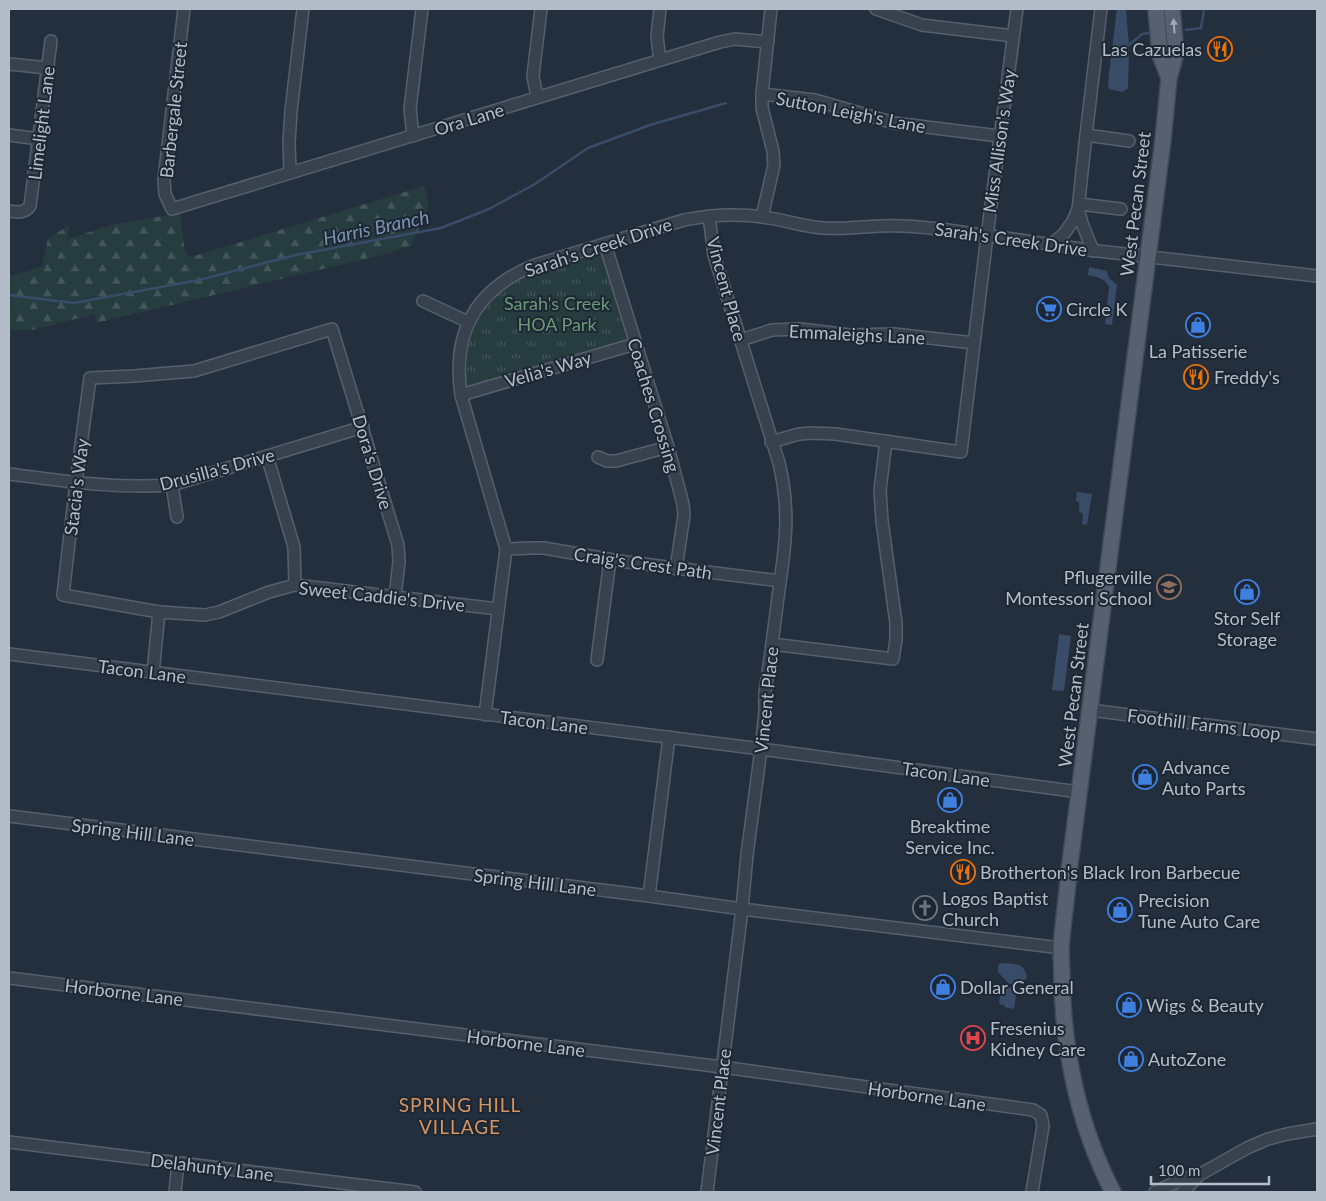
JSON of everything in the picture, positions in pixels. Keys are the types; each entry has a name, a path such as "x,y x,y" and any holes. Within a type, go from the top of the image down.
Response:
{"main road":[{"name":"West Pecan Street","path":"1156,9 1160,55 1169,78"},
{"name":"West Pecan Street","path":"1113,1192 1092,1145 1081,1111 1072,1069 1063,1010 1061,948 1069,871 1163,140 1169,78 1176,53 1172,9"}],"street":[{"name":"Barbergale Street","path":"172,209 165,194 164,179 184,9"},
{"path":"290,173 291,111 303,9"},
{"path":"413,136 410,109 422,9"},
{"path":"537,97 533,76 541,9"},
{"path":"660,9 657,38 660,60"},
{"path":"762,217 774,165 773,151 762,108 772,9"},
{"path":"876,9 922,25 1013,36"},
{"name":"Miss Allison's Way","path":"886,441 961,452 999,136 1017,9"},
{"path":"1093,251 1082,223 1079,206 1101,9"},
{"name":"Ora Lane","path":"172,209 660,60 735,39 768,42"},
{"name":"Limelight Lane","path":"9,211 22,212 30,206 51,41"},
{"path":"9,64 48,68"},
{"name":"Sutton Leigh's Lane","path":"762,94 815,100 894,123 999,136"},
{"path":"9,135 39,139"},
{"path":"1086,136 1129,141"},
{"path":"1079,206 1121,209"},
{"path":"1051,244 1063,234 1073,221 1079,206"},
{"name":"Sarah's Creek Drive","path":"485,715 506,549 461,395 459,361 463,337 474,311 484,299 513,275 534,265 684,220 730,215 762,217 809,227 848,229 901,226 1051,244 1093,251 1317,276"},
{"name":"Vincent Place","path":"707,1192 761,749 765,692 785,544 786,518 785,496 779,463 714,255 708,216"},
{"name":"Coaches Crossing","path":"605,244 668,447 684,510 676,569"},
{"path":"423,301 468,322"},
{"name":"Stacia's Way","path":"62,595 90,378 144,376 194,371 332,329"},
{"name":"Dora's Drive","path":"332,329 398,545 399,562 395,596"},
{"name":"Emmaleighs Lane","path":"741,340 772,330 800,329 850,334 894,334 974,343"},
{"name":"Velia's Way","path":"461,395 635,344"},
{"name":"Drusilla's Drive","path":"9,474 76,482 146,487 172,485 363,427"},
{"path":"771,442 813,432 886,441 880,490 882,521 896,623 893,659 772,644"},
{"path":"598,457 607,461 616,461 668,447"},
{"path":"267,456 294,547 295,585"},
{"path":"172,485 177,517"},
{"name":"Craig's Crest Path","path":"506,549 544,548 610,560 780,581"},
{"path":"597,660 610,560"},
{"name":"Sweet Caddie's Drive","path":"62,595 159,612 204,615 220,612 269,592 295,585 498,609"},
{"path":"153,672 159,612"},
{"name":"Tacon Lane","path":"9,654 761,749 1079,792"},
{"name":"Foothill Farms Loop","path":"1090,710 1317,738"},
{"path":"649,896 669,738"},
{"name":"Spring Hill Lane","path":"9,816 1061,948"},
{"name":"Horborne Lane","path":"9,978 722,1067 1033,1110 1041,1115 1042,1126 1032,1192"},
{"path":"1155,1192 1180,1180 1199,1175 1247,1148 1268,1139 1317,1129"},
{"name":"Delahunty Lane","path":"9,1142 415,1192"},
{"path":"174,1192 178,1163"},
{"path":"1182,1192 1199,1175"}],"green space":[{"path":"424,186 429,206 411,246 386,254 96,323 95,314 32,330 9,330 9,276 42,267 48,239 69,225 68,239 111,225 180,213 185,252 191,257"},
{"name":"Sarah's Creek HOA Park","path":"597,254 604,257 627,334 625,340 472,387 467,386 464,382 467,340 476,319 488,302 502,289 518,279"}],"water":[{"path":"1117,9 1126,9 1129,48 1128,88 1123,92 1109,89 1108,87"},
{"path":"1089,267 1107,271 1109,278 1117,285 1112,325 1105,324 1109,287 1098,277 1088,275"},
{"path":"1077,492 1092,494 1087,525 1082,524 1083,514 1079,511 1079,502 1076,501"},
{"path":"1059,634 1071,636 1064,691 1052,690"},
{"path":"1001,963 1021,966 1026,972 1027,977 1023,983 1014,985 1008,983 998,972 998,965"},
{"path":"1001,986 1017,988 1014,1009 999,1004"}],"waterway":[{"path":"1186,30 1201,28 1204,9"},
{"path":"1129,45 1142,34 1150,33"},
{"name":"Harris Branch","path":"9,295 74,303 199,280 296,255 441,228 489,209 535,184 588,148 650,125 726,103"}],"place":[{"name":"Las Cazuelas","path":"1220,49"},
{"name":"Circle K","path":"1049,309"},
{"name":"La Patisserie","path":"1198,325"},
{"name":"Freddy's","path":"1196,377"},
{"name":"Pflugerville Montessori School","path":"1169,587"},
{"name":"Stor Self Storage","path":"1247,592"},
{"name":"Advance Auto Parts","path":"1145,777"},
{"name":"Breaktime Service Inc.","path":"950,800"},
{"name":"Brotherton's Black Iron Barbecue","path":"963,872"},
{"name":"Logos Baptist Church","path":"925,908"},
{"name":"Precision Tune Auto Care","path":"1120,910"},
{"name":"Dollar General","path":"943,987"},
{"name":"Wigs & Beauty","path":"1129,1005"},
{"name":"Fresenius Kidney Care","path":"973,1038"},
{"name":"AutoZone","path":"1131,1059"}],"district":[{"name":"SPRING HILL VILLAGE","path":"460,1115"}]}
